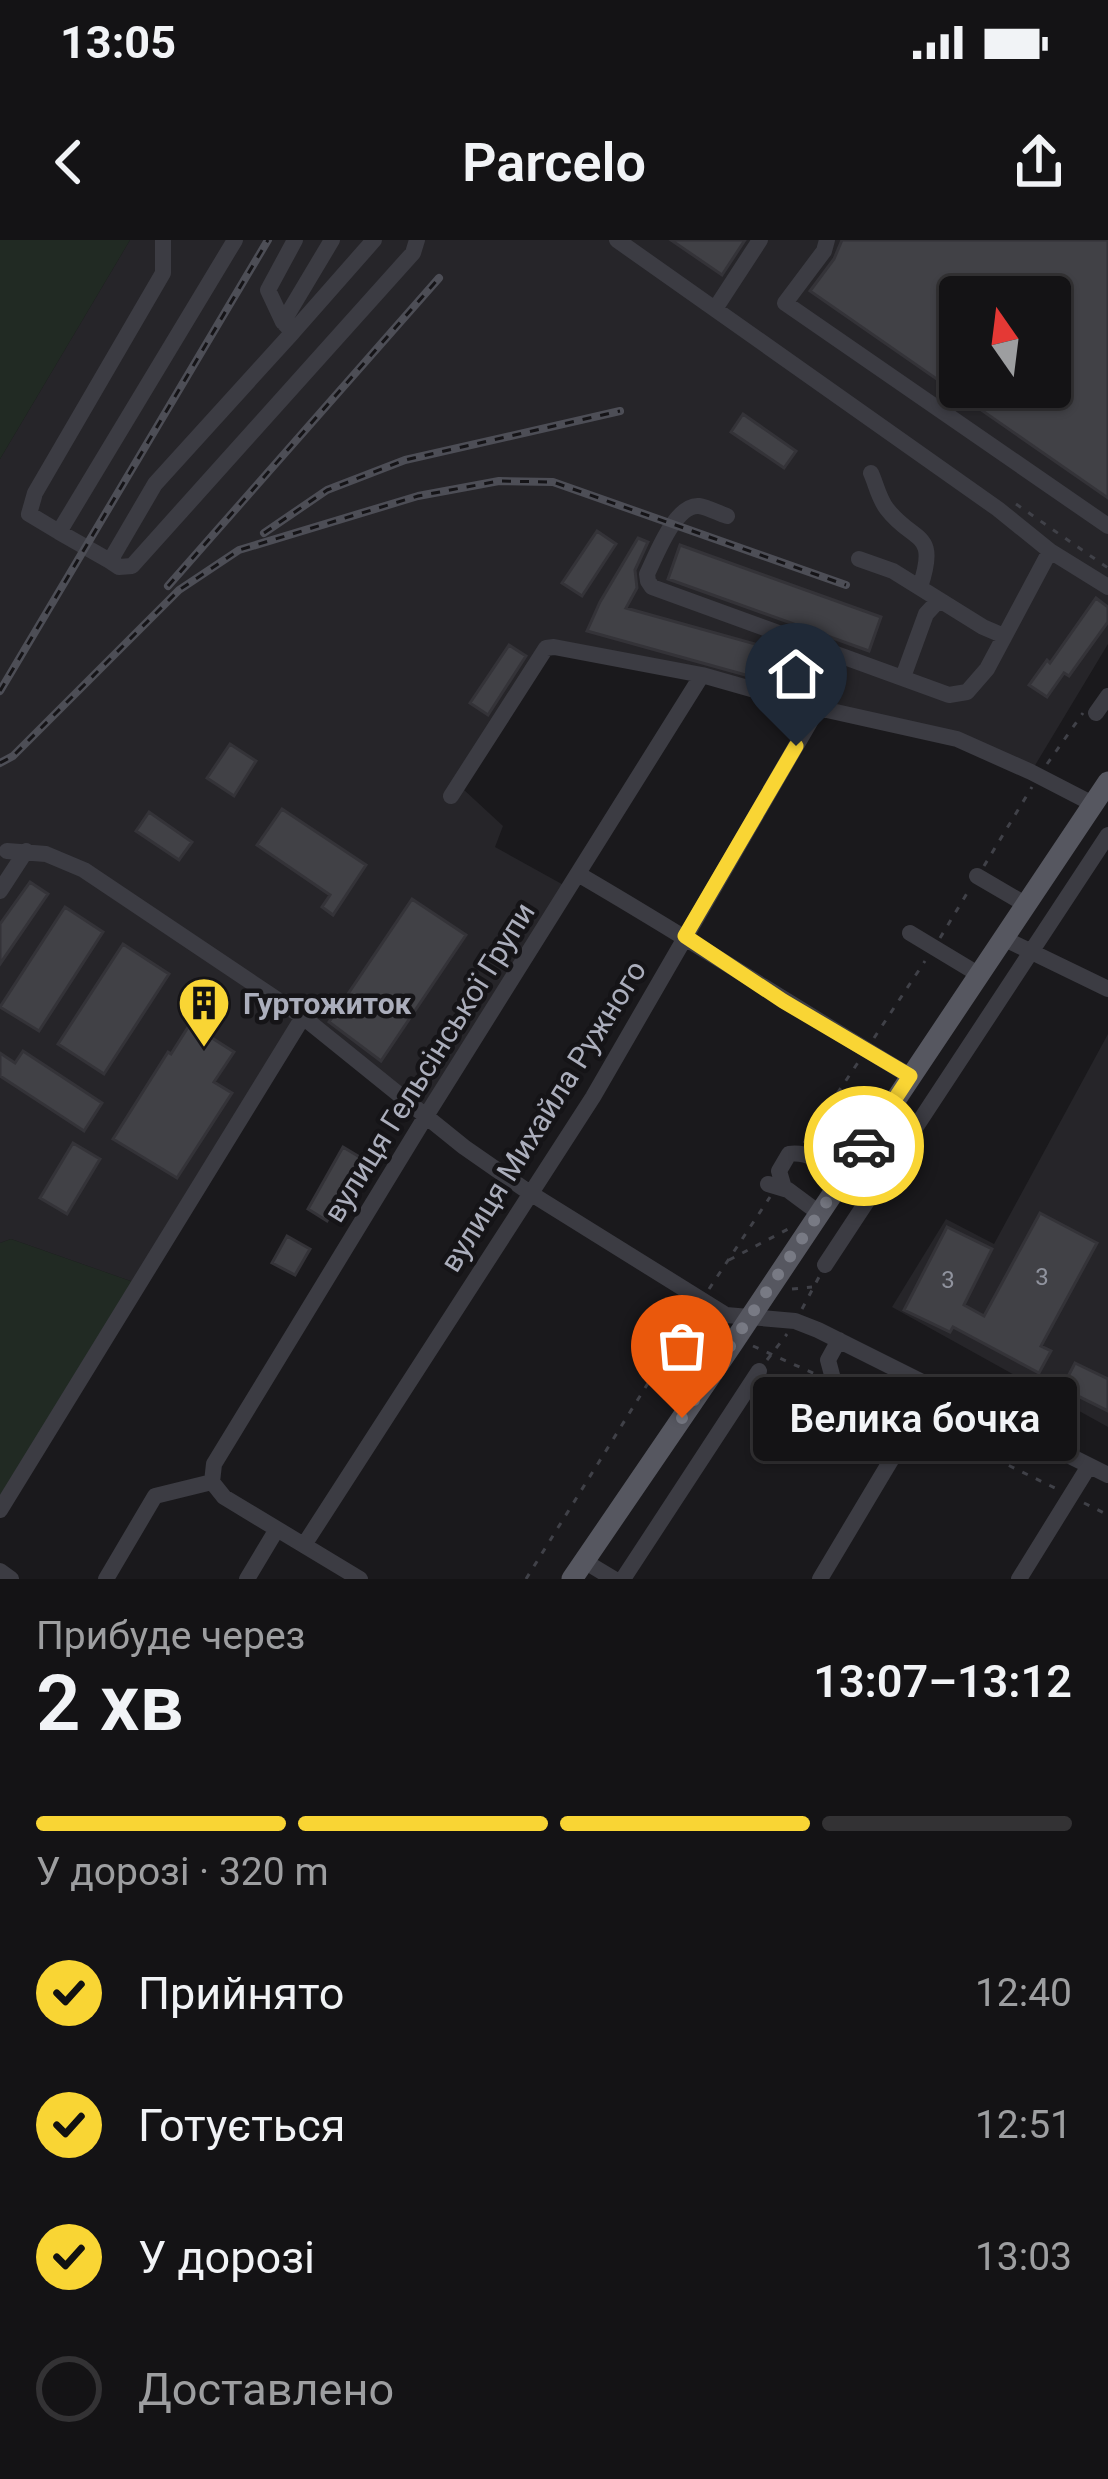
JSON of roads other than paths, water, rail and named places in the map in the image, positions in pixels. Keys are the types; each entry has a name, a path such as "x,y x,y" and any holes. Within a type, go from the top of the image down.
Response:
{"main road":[{"path":"578,1570 1108,782"}],"street":[{"path":"163,240 163,273 34,493 29,514 119,567 132,566 413,253 417,240"},
{"path":"59,532 235,240"},
{"path":"288,327 268,290 296,240"},
{"path":"288,327 332,240"},
{"path":"110,561 155,484 288,327 374,240"},
{"path":"715,309 760,240"},
{"path":"827,240 824,251 785,303 1108,526"},
{"path":"627,243 998,508 1051,551 1108,587"},
{"path":"871,473 886,508 927,550 920,587"},
{"path":"727,516 699,506 686,508 647,574 652,587 949,695 967,692 986,669 1051,551"},
{"path":"859,559 893,571 1004,636"},
{"path":"903,677 926,614 938,601"},
{"path":"451,796 546,648 554,646 703,675 818,708 957,739 1093,804"},
{"name":"вулиця Гельсінської Групи","path":"212,1482 214,1464 703,675"},
{"path":"1090,712 1108,696"},
{"name":"вулиця Михайла Ружного","path":"304,1545 593,1097 818,708"},
{"path":"825,1265 1108,835"},
{"path":"0,891 16,851 46,854 84,870 303,1017 464,1147 530,1193 726,1315 795,1321 1108,1475"},
{"path":"578,874 910,1076"},
{"path":"977,876 1025,904"},
{"path":"910,933 978,974"},
{"path":"1003,938 1108,989"},
{"path":"0,1510 303,1017"},
{"path":"819,1213 776,1186 789,1154 814,1157 844,1175"},
{"path":"830,1381 828,1360 838,1340"},
{"path":"623,1579 759,1371"},
{"path":"820,1579 932,1385"},
{"path":"1019,1579 1089,1466"},
{"path":"106,1579 155,1496 212,1482 224,1496 360,1579"},
{"path":"247,1579 277,1529"},
{"path":"578,1570 614,1579"},
{"path":"0,1571 11,1579"}],"railway":[{"path":"0,691 268,240"},
{"path":"168,586 439,278"},
{"path":"264,533 327,490 405,460 620,411"},
{"path":"0,763 13,756 179,590 239,550 418,496 499,481 553,482 846,585"}],"place":[{"name":"Гуртожиток","path":"204,1049"},
{"name":"Велика бочка","path":"682,1418"}]}
